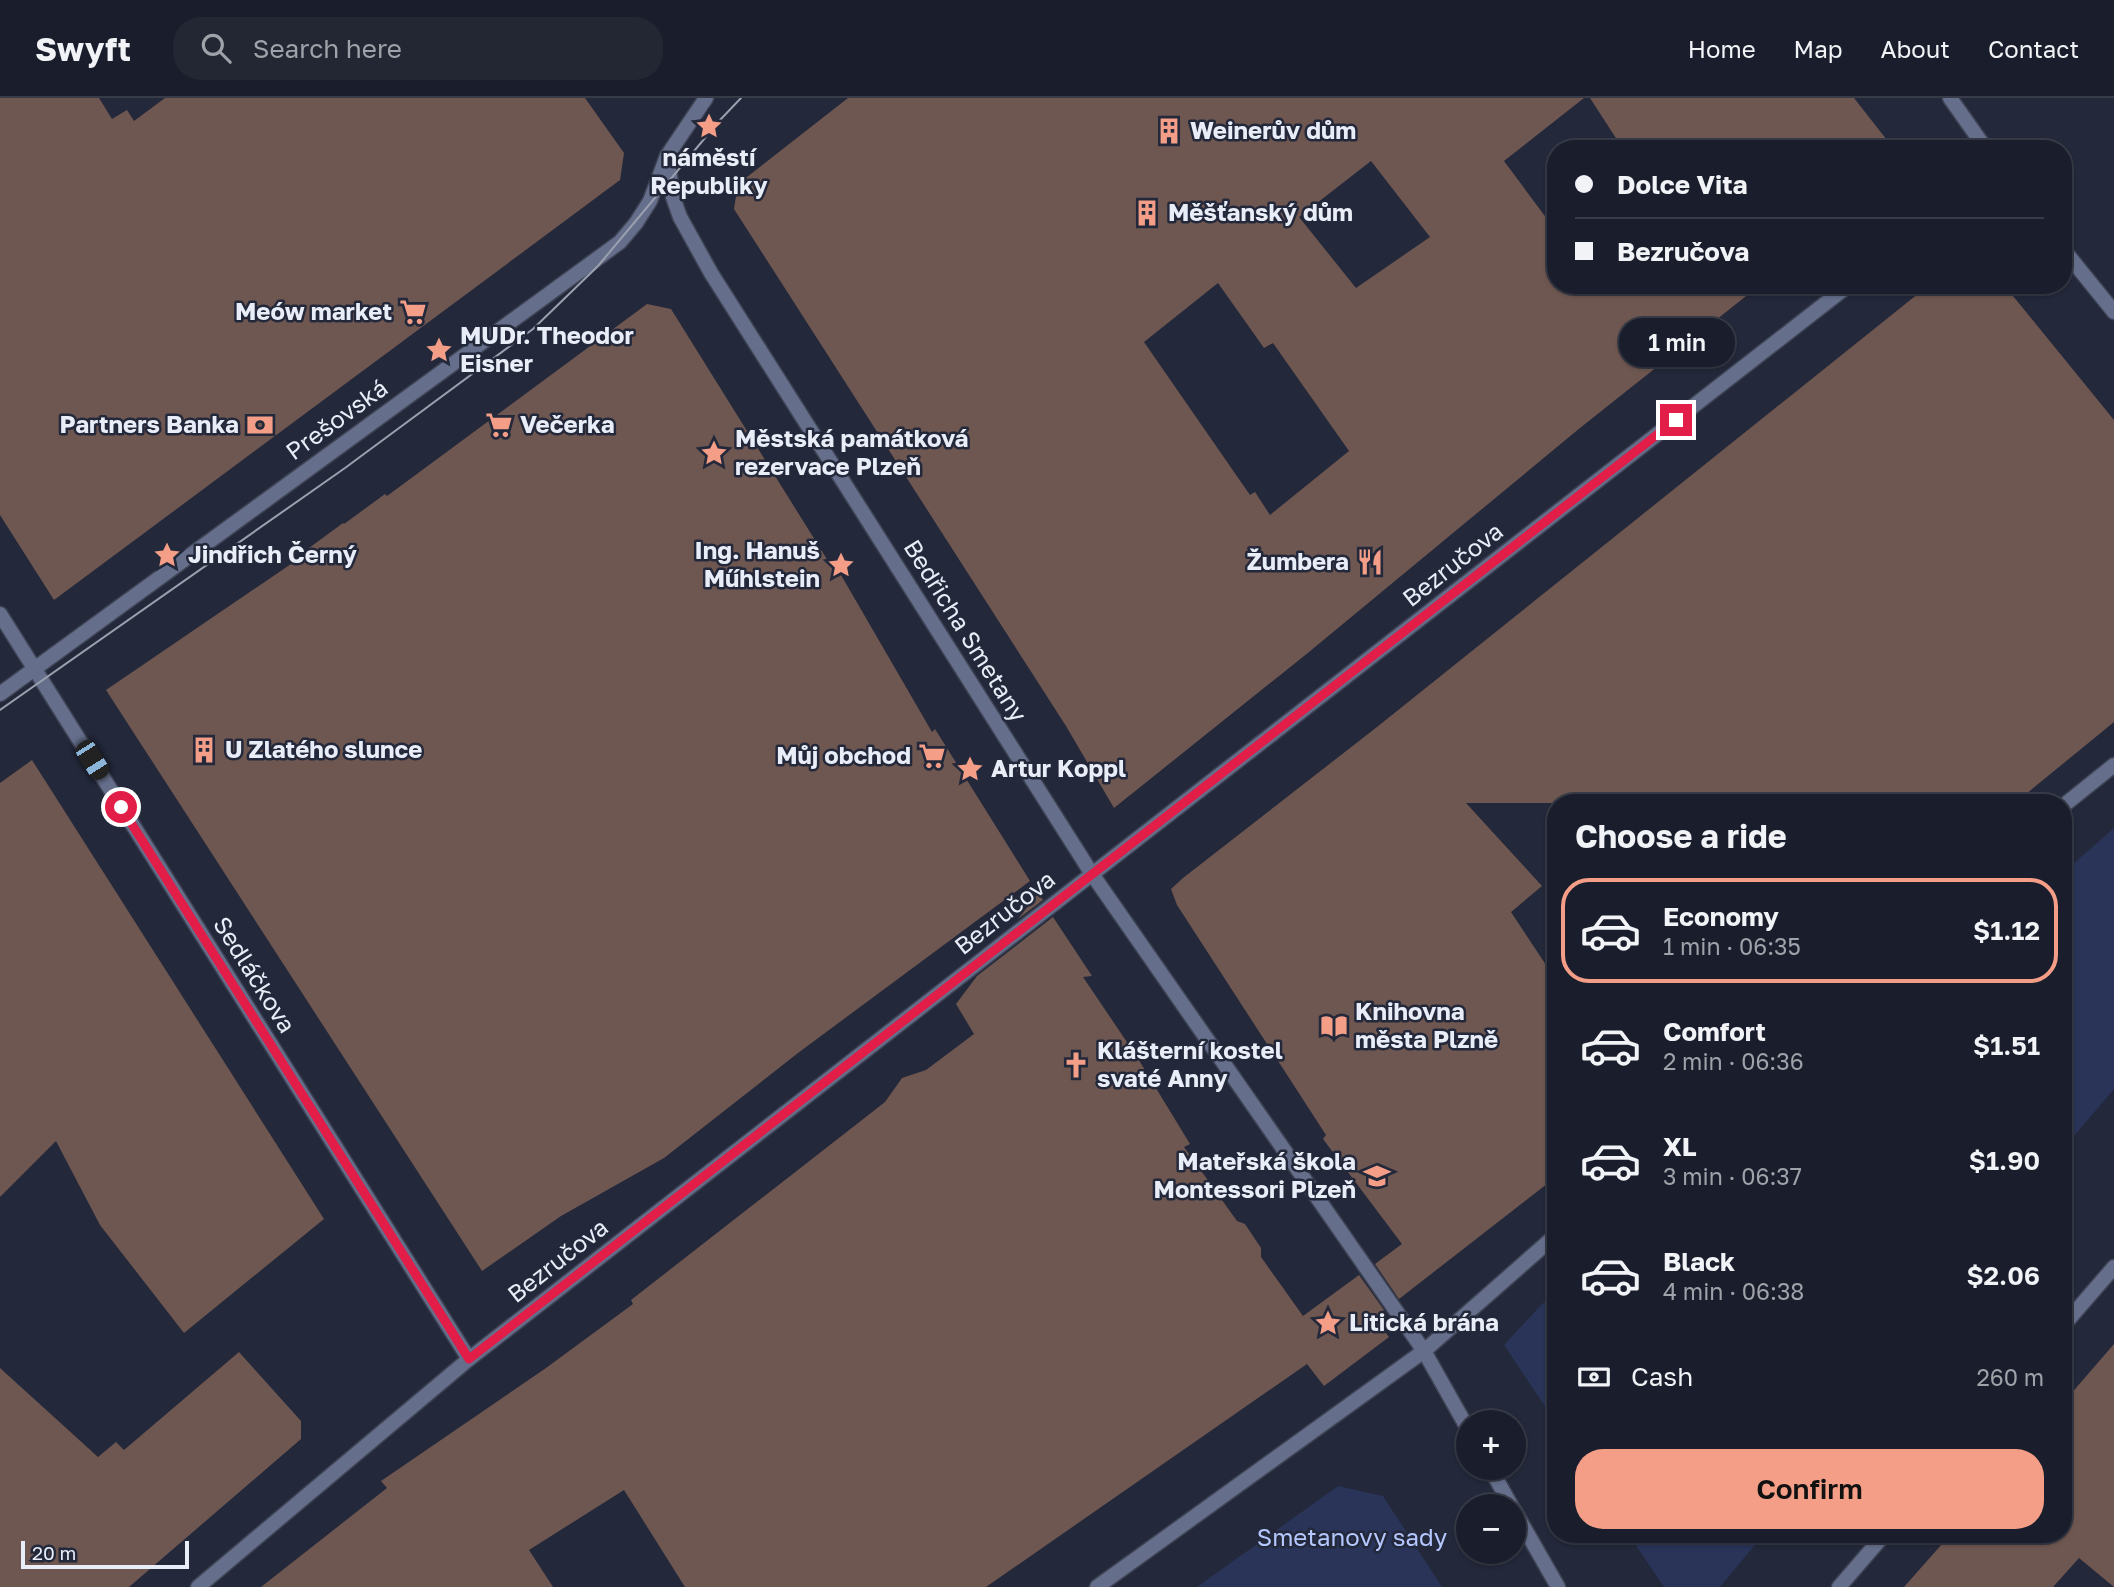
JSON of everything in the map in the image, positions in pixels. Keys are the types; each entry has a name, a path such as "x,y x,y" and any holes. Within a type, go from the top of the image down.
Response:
{"street":[{"path":"667,156 706,98"},
{"path":"1950,98 1980,140"},
{"name":"Prešovská","path":"0,694 620,242 650,201 667,156"},
{"name":"Bedřicha Smetany","path":"667,156 673,197 680,217 711,273 1092,874 1424,1351 1457,1410"},
{"path":"2072,260 2114,312"},
{"name":"Bezručova","path":"198,1587 469,1359 1837,294"},
{"name":"Sedláčkova","path":"0,614 469,1359"},
{"path":"2072,799 2114,765"},
{"path":"1097,1587 1424,1351 1547,1243"},
{"path":"2072,1316 2114,1267"},
{"path":"1526,1531 1558,1587"},
{"path":"1839,1587 1877,1543"}],"green space":[{"path":"2114,828 2114,1089 2072,1138 2072,865"},
{"path":"1547,1300 1547,1410 1504,1345"},
{"name":"Smetanovy sady","path":"1338,1486 1383,1496 1442,1587 1197,1587"},
{"path":"1634,1543 1756,1543 1720,1587 1664,1587"}],"building":[{"path":"0,98 99,98 112,119 127,110 134,121 165,98 585,98 624,153 620,180 54,600 0,515"},
{"path":"848,98 1584,98 1504,161 1547,219 1547,294 1749,294 1114,808 1066,726 734,209 738,184","holes":["1371,161 1430,237 1356,288 1299,217","1218,283 1264,348 1273,343 1349,451 1270,515 1255,492 1250,495 1144,342"]},
{"path":"1590,98 1854,98 1887,140 1617,140"},
{"path":"1918,294 2011,294 2114,420 2114,722 2026,794 1547,794 1547,803 1466,803 1542,886 1511,912 1547,966 1547,1184 1399,1299 1375,1264 1402,1244 1323,1139 1326,1135 1177,905 1171,889"},
{"path":"647,304 671,309 838,577 841,575 932,732 935,729 1030,881 798,1053 664,1158 561,1216 482,1271 106,690 291,564 290,562 385,494 387,496"},
{"path":"32,760 324,1219 184,1333 100,1225 56,1141 0,1197 0,783"},
{"path":"1038,893 1043,900 1018,919"},
{"path":"1053,917 1092,976 1083,977 1137,1057 1190,1144 1184,1147 1237,1221 1245,1224 1261,1248 1261,1257 1303,1316 1359,1275 1384,1310 1374,1318 1389,1337 1324,1386 1307,1364 986,1587 685,1587 624,1490 529,1550 553,1587 261,1587 387,1488 381,1481 546,1368 633,1304 631,1300 885,1102 902,1078 926,1070 974,1034 956,1004 977,976"},
{"path":"2114,1344 2114,1587 2079,1558 2053,1587 1904,1587 1943,1543 2072,1543 2072,1393"},
{"path":"239,1352 301,1421 301,1439 129,1587 0,1587 0,1368 98,1457 116,1442 124,1450"}],"tram line":[{"path":"0,710 345,468 533,329 598,266 741,98"}],"place":[{"name":"náměstí Republiky","path":"709,126"},
{"name":"Weinerův dům","path":"1169,131"},
{"name":"Měšťanský dům","path":"1147,213"},
{"name":"Meów market","path":"413,312"},
{"name":"MUDr. Theodor Eisner","path":"439,350"},
{"name":"Partners Banka","path":"260,425"},
{"name":"Večerka","path":"499,425"},
{"name":"Městská památková rezervace Plzeň","path":"714,453"},
{"name":"Jindřich Černý","path":"167,555"},
{"name":"Žumbera","path":"1370,562"},
{"name":"Ing. Hanuš Műhlstein","path":"841,565"},
{"name":"U Zlatého slunce","path":"204,750"},
{"name":"Můj obchod","path":"932,756"},
{"name":"Artur Koppl","path":"970,769"},
{"name":"Knihovna města Plzně","path":"1334,1026"},
{"name":"Klášterní kostel svaté Anny","path":"1076,1065"},
{"name":"Mateřská škola Montessori Plzeň","path":"1377,1176"},
{"name":"Litická brána","path":"1328,1323"}],"route":[{"path":"121,807 469,1359 1676,420"}]}
